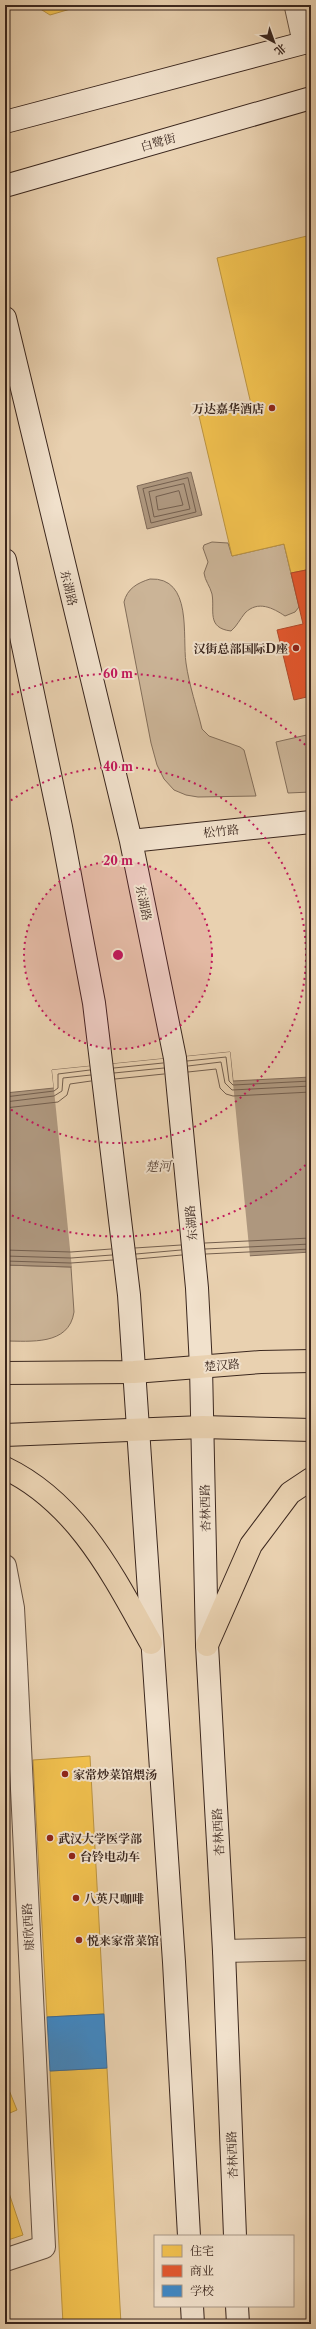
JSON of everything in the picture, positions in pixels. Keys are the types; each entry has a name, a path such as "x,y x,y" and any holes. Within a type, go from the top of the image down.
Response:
{"main road":[{"path":"5,122 308,42 296,7 304,5"},
{"name":"白鹭街","path":"5,186 311,98"},
{"name":"东湖路","path":"5,318 131,841 175,1058 197,1288 203,1427"},
{"path":"5,560 61,827 94,1003 103,1065 129,1295 174,1962 188,2235"},
{"name":"松竹路","path":"131,841 311,822"},
{"name":"楚汉路","path":"134,1372 261,1362 311,1361"},
{"path":"5,1373 134,1372"},
{"path":"5,1435 203,1427 311,1430"},
{"name":"杏林西路","path":"203,1427 207,1645 224,1951 235,2235"},
{"path":"5,1468 22,1476 63,1509 79,1527 110,1570 152,1643"},
{"path":"207,1645 251,1545 290,1493 311,1479"},
{"name":"康欣西路","path":"5,1566 13,1608 16,1656 44,2247 5,2260"},
{"path":"224,1951 311,1949"},
{"path":"192,2307 193,2324"},
{"path":"237,2307 238,2324"}],"shaded area":[{"path":"212,542 228,543 232,556 284,544 299,607 295,612 285,616 270,608 260,606 255,607 245,613 231,631 218,626 213,617 212,594 205,579 204,573 208,562 203,548 204,545"},
{"path":"150,579 164,581 173,587 179,598 183,610 187,671 202,729 209,736 240,747 244,750 256,796 198,797 186,795 174,790 164,779 157,765 151,743 124,602 125,597 133,587"},
{"path":"311,734 311,792 288,793 276,742"},
{"path":"5,1265 71,1267 74,1312 71,1323 65,1331 57,1336 36,1341 5,1341"}],"water":[{"path":"191,472 202,515 147,529 137,486"},
{"name":"楚河","path":"230,1052 233,1081 311,1077 311,1252 71,1267 5,1265 5,1093 54,1088 52,1070"}],"pier":[{"path":"230,1052 250,1257 72,1269 52,1070"}],"building: 住宅":[{"path":"34,5 84,5 50,15"},
{"name":"万达嘉华酒店","path":"311,235 311,569 291,573 284,544 232,556 199,416 251,404 217,258"},
{"path":"90,1756 104,2014 47,2017 33,1760"},
{"path":"107,2068 121,2324 63,2324 50,2071"},
{"path":"5,2080 17,2110 5,2115"},
{"path":"5,2181 23,2235 5,2241"}],"building: 商业":[{"name":"汉街总部国际D座","path":"311,569 311,696 294,700 277,630 303,624 291,573"}],"building: 学校":[{"path":"104,2014 107,2068 50,2071 47,2017"}],"place":[{"name":"万达嘉华酒店","path":"272,408"},
{"name":"汉街总部国际D座","path":"296,648"},
{"name":"家常炒菜馆煨汤","path":"65,1774"},
{"name":"武汉大学医学部","path":"50,1838"},
{"name":"台铃电动车","path":"72,1856"},
{"name":"八英尺咖啡","path":"76,1898"},
{"name":"悦来家常菜馆","path":"79,1940"}]}
